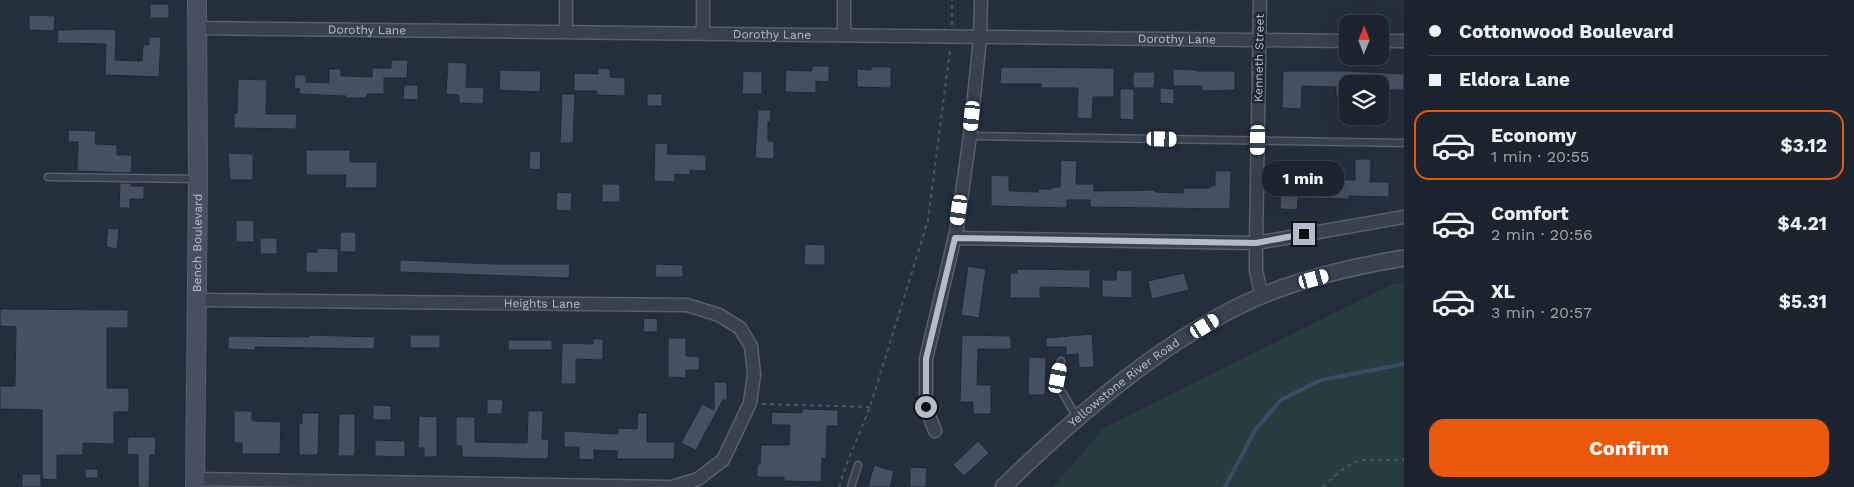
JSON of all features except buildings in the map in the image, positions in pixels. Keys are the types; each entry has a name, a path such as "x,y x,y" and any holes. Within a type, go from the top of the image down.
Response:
{"main road":[{"name":"Bench Boulevard","path":"195,483 198,180 197,0"}],"street":[{"path":"566,0 566,31"},
{"path":"703,0 703,33"},
{"path":"844,0 844,34"},
{"path":"935,431 926,407 926,359 955,238 970,136 980,38 981,0"},
{"name":"Kenneth Street","path":"1260,0 1256,271 1262,296"},
{"name":"Dorothy Lane","path":"197,28 1339,41"},
{"path":"1389,41 1404,41"},
{"path":"955,238 1256,243 1404,216"},
{"name":"Yellowstone River Road","path":"1003,487 1078,419 1130,376 1177,342 1218,317 1262,296 1314,279 1371,264 1404,258"},
{"name":"Heights Lane","path":"197,300 687,305 719,315 740,328 751,346 754,374 750,403 723,460 698,479 670,487"},
{"path":"195,483 670,487"}],"lane":[{"path":"970,136 1404,144"},
{"path":"48,177 198,180"},
{"path":"1061,361 1057,384 1078,419"},
{"path":"851,487 858,465"}],"path":[{"path":"839,487 870,407 928,220 952,37 952,0"},
{"path":"750,403 870,407"},
{"path":"1323,487 1340,471 1362,460 1390,461 1404,459"}],"green space":[{"path":"1404,283 1404,487 1053,487 1104,428 1393,284"}],"waterway":[{"path":"1225,487 1255,430 1281,400 1321,380 1404,364"}],"route":[{"path":"926,407 926,359 955,238 1256,243 1304,234"}]}
